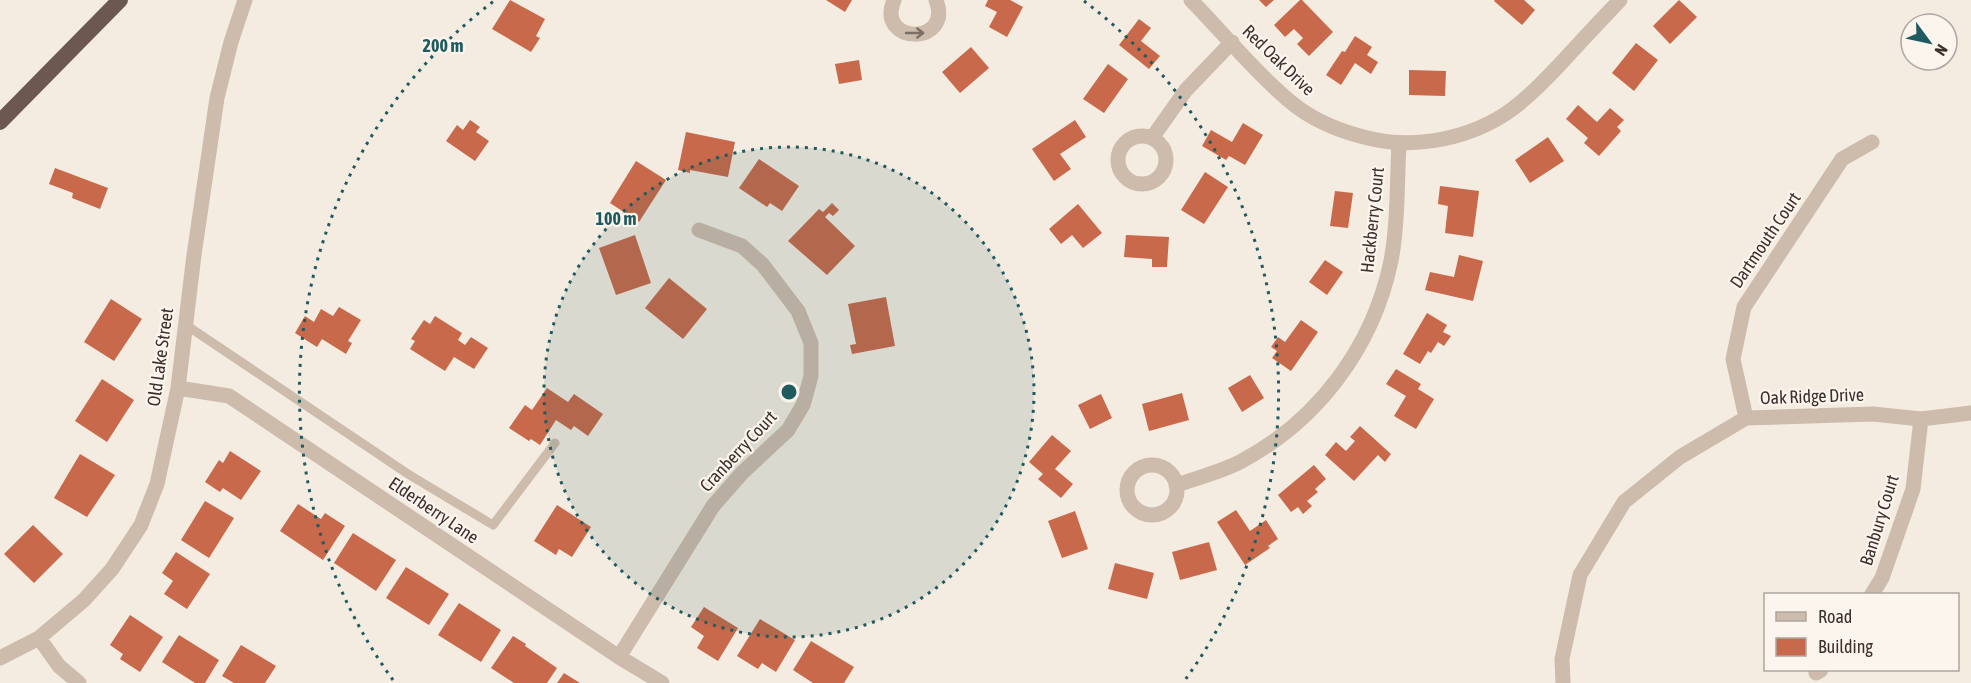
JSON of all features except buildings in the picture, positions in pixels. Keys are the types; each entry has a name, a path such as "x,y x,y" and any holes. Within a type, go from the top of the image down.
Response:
{"highway":[{"path":"0,122 120,0"}],"street":[{"name":"Old Lake Street","path":"0,658 39,638 84,600 112,569 141,525 157,484 178,388 194,255 217,98 244,0"},
{"path":"894,0 891,12 894,22 905,33 915,35 929,31 936,23 939,13 936,0"},
{"name":"Red Oak Drive","path":"1191,0 1283,95 1315,119 1351,134 1399,143 1422,142 1459,135 1509,111 1536,89 1613,2"},
{"path":"1152,138 1186,90 1232,42"},
{"name":"Dartmouth Court","path":"1746,418 1733,359 1744,308 1842,159 1872,141"},
{"name":"Hackberry Court","path":"1176,485 1219,471 1269,445 1306,415 1346,368 1364,337 1387,277 1394,233 1399,143"},
{"name":"Cranberry Court","path":"619,657 713,506 742,473 788,430 803,405 811,376 811,343 798,311 763,265 742,246 699,230"},
{"name":"Elderberry Lane","path":"178,388 229,396 619,657 662,683"},
{"name":"Oak Ridge Drive","path":"1563,683 1562,659 1580,575 1624,502 1680,457 1746,418 1873,414 1921,419 1971,413"},
{"name":"Banbury Court","path":"1873,593 1882,578 1913,489 1921,419"},
{"path":"39,638 59,666 79,683"}],"lane":[{"path":"186,325 398,468 493,525 555,443"}]}
